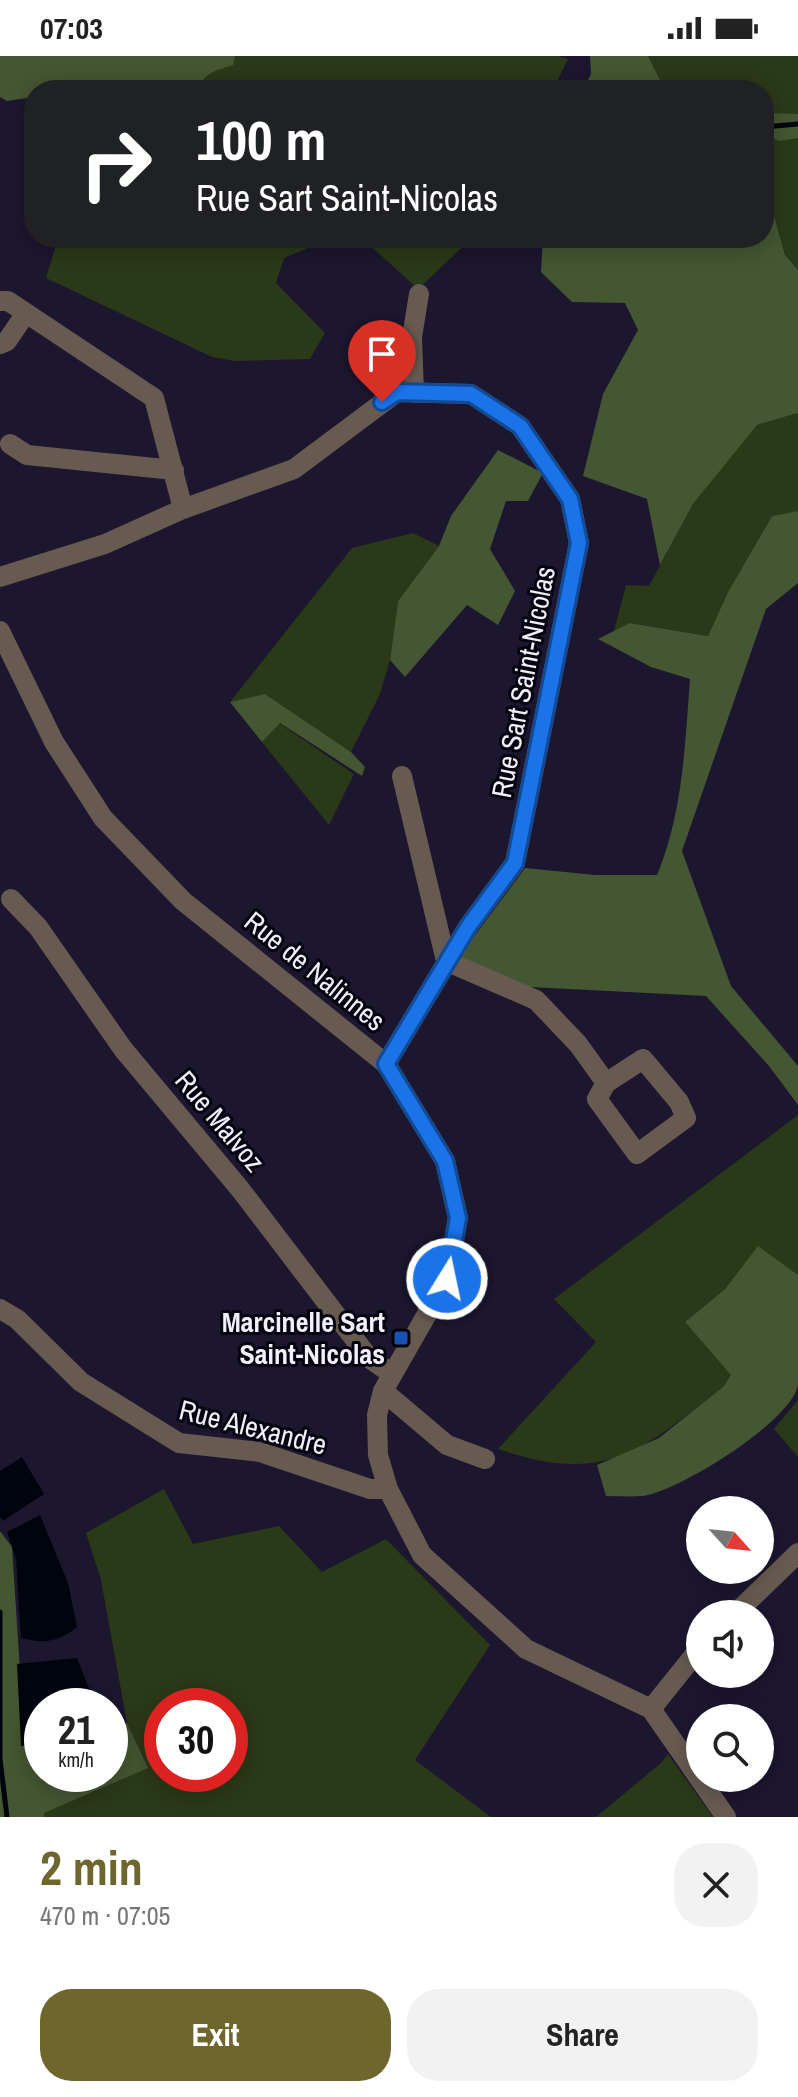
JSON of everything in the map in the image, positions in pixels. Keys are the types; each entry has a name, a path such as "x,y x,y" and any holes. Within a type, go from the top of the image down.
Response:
{"street":[{"path":"414,393 412,337 419,294"},
{"path":"0,301 8,301 154,398 183,509"},
{"path":"0,344 7,341 26,313"},
{"name":"Rue Sart Saint-Nicolas","path":"0,577 105,544 183,509 294,469 397,392 471,394 520,426 570,499 579,543 515,863 446,961 428,999 386,1064"},
{"path":"10,444 27,455 174,470"},
{"name":"Rue de Nalinnes","path":"0,631 54,742 103,818 183,901 386,1064 445,1161 458,1218 447,1279 387,1382 377,1415 378,1455 388,1489 422,1555 526,1649 651,1709 726,1817"},
{"path":"402,776 446,961 536,1000 578,1044 606,1083"},
{"name":"Rue Malvoz","path":"11,899 38,927 123,1049 234,1181 387,1382"},
{"path":"643,1059 679,1102 686,1118 637,1154 597,1099 606,1083 643,1059"},
{"name":"Rue Alexandre","path":"0,1309 17,1319 81,1382 179,1443 260,1452 370,1489 388,1489"},
{"path":"387,1382 447,1445 485,1459"},
{"path":"749,1600 798,1553"},
{"path":"651,1709 686,1665"}],"green space":[{"path":"0,56 235,56 233,65 204,80 24,80 24,98 7,101 0,97"},
{"path":"235,56 558,56 568,59 558,80 204,80 232,65"},
{"path":"590,56 648,56 660,80 588,80 591,74"},
{"path":"648,56 798,56 798,270 785,255 774,216 774,80 660,80"},
{"path":"774,113 798,114 798,138 779,141 774,139"},
{"path":"774,216 785,255 798,270 798,413 757,425 693,504 660,565 647,499 583,476 603,394 638,330 625,303 572,302 541,272 542,248 774,248"},
{"path":"55,248 308,248 284,258 276,283 325,333 310,359 235,361 212,357 46,278"},
{"path":"373,248 461,248 418,289"},
{"path":"798,413 798,511 772,516 728,592 708,636 631,623 614,631 626,585 649,586 693,504 740,445 757,425"},
{"path":"498,450 543,473 528,501 506,501 490,549 515,591 498,625 467,605 405,677 390,660 398,601 439,546 451,516"},
{"path":"798,511 798,583 766,609 682,851 731,986 798,1066 798,1105 769,1066 706,996 530,987 456,961 525,868 595,875 657,875 678,803 690,679 651,667 598,639 630,623 708,636 728,592 772,516"},
{"path":"413,533 439,546 398,601 390,660 380,694 351,752 265,694 230,702 352,548"},
{"path":"265,694 351,752 365,767 362,776 280,723 262,742 230,702"},
{"path":"279,723 354,774 329,825 262,742"},
{"path":"798,1115 798,1275 758,1247 725,1289 685,1322 732,1375 724,1386 669,1428 620,1456 567,1464 535,1460 498,1449 596,1342 554,1299"},
{"path":"758,1246 798,1275 798,1385 791,1400 755,1435 681,1482 643,1496 606,1496 597,1465 659,1438 724,1386 731,1375 685,1322 725,1289"},
{"path":"798,1400 798,1457 774,1429"},
{"path":"164,1489 193,1544 279,1526 322,1572 386,1539 490,1645 415,1760 491,1817 44,1817 43,1813 92,1792 128,1792 128,1776 144,1769 144,1792 248,1792 248,1688 144,1688 144,1761 128,1725 128,1688 121,1688 101,1580 86,1533"},
{"path":"0,1531 12,1547 24,1733 24,1792 93,1792 44,1813 44,1817 0,1817"},
{"path":"128,1725 144,1759 144,1770 128,1777"},
{"path":"668,1754 686,1779 686,1792 695,1792 713,1817 596,1817"}],"shaded area":[{"path":"22,1457 44,1494 3,1521 0,1517 0,1471"},
{"path":"40,1515 68,1583 77,1627 57,1639 36,1641 21,1638 16,1559 7,1532"},
{"path":"77,1658 89,1688 24,1688 24,1746 21,1746 17,1664"}],"waterway":[{"path":"774,126 798,124"},
{"path":"0,1612 0,1759 7,1817"}],"place":[{"name":"Marcinelle Sart Saint-Nicolas","path":"401,1338"}],"route":[{"path":"382,402 397,392 471,394 520,426 570,499 579,543 515,863 446,961 428,999 386,1064 445,1161 458,1218 447,1279"}]}
